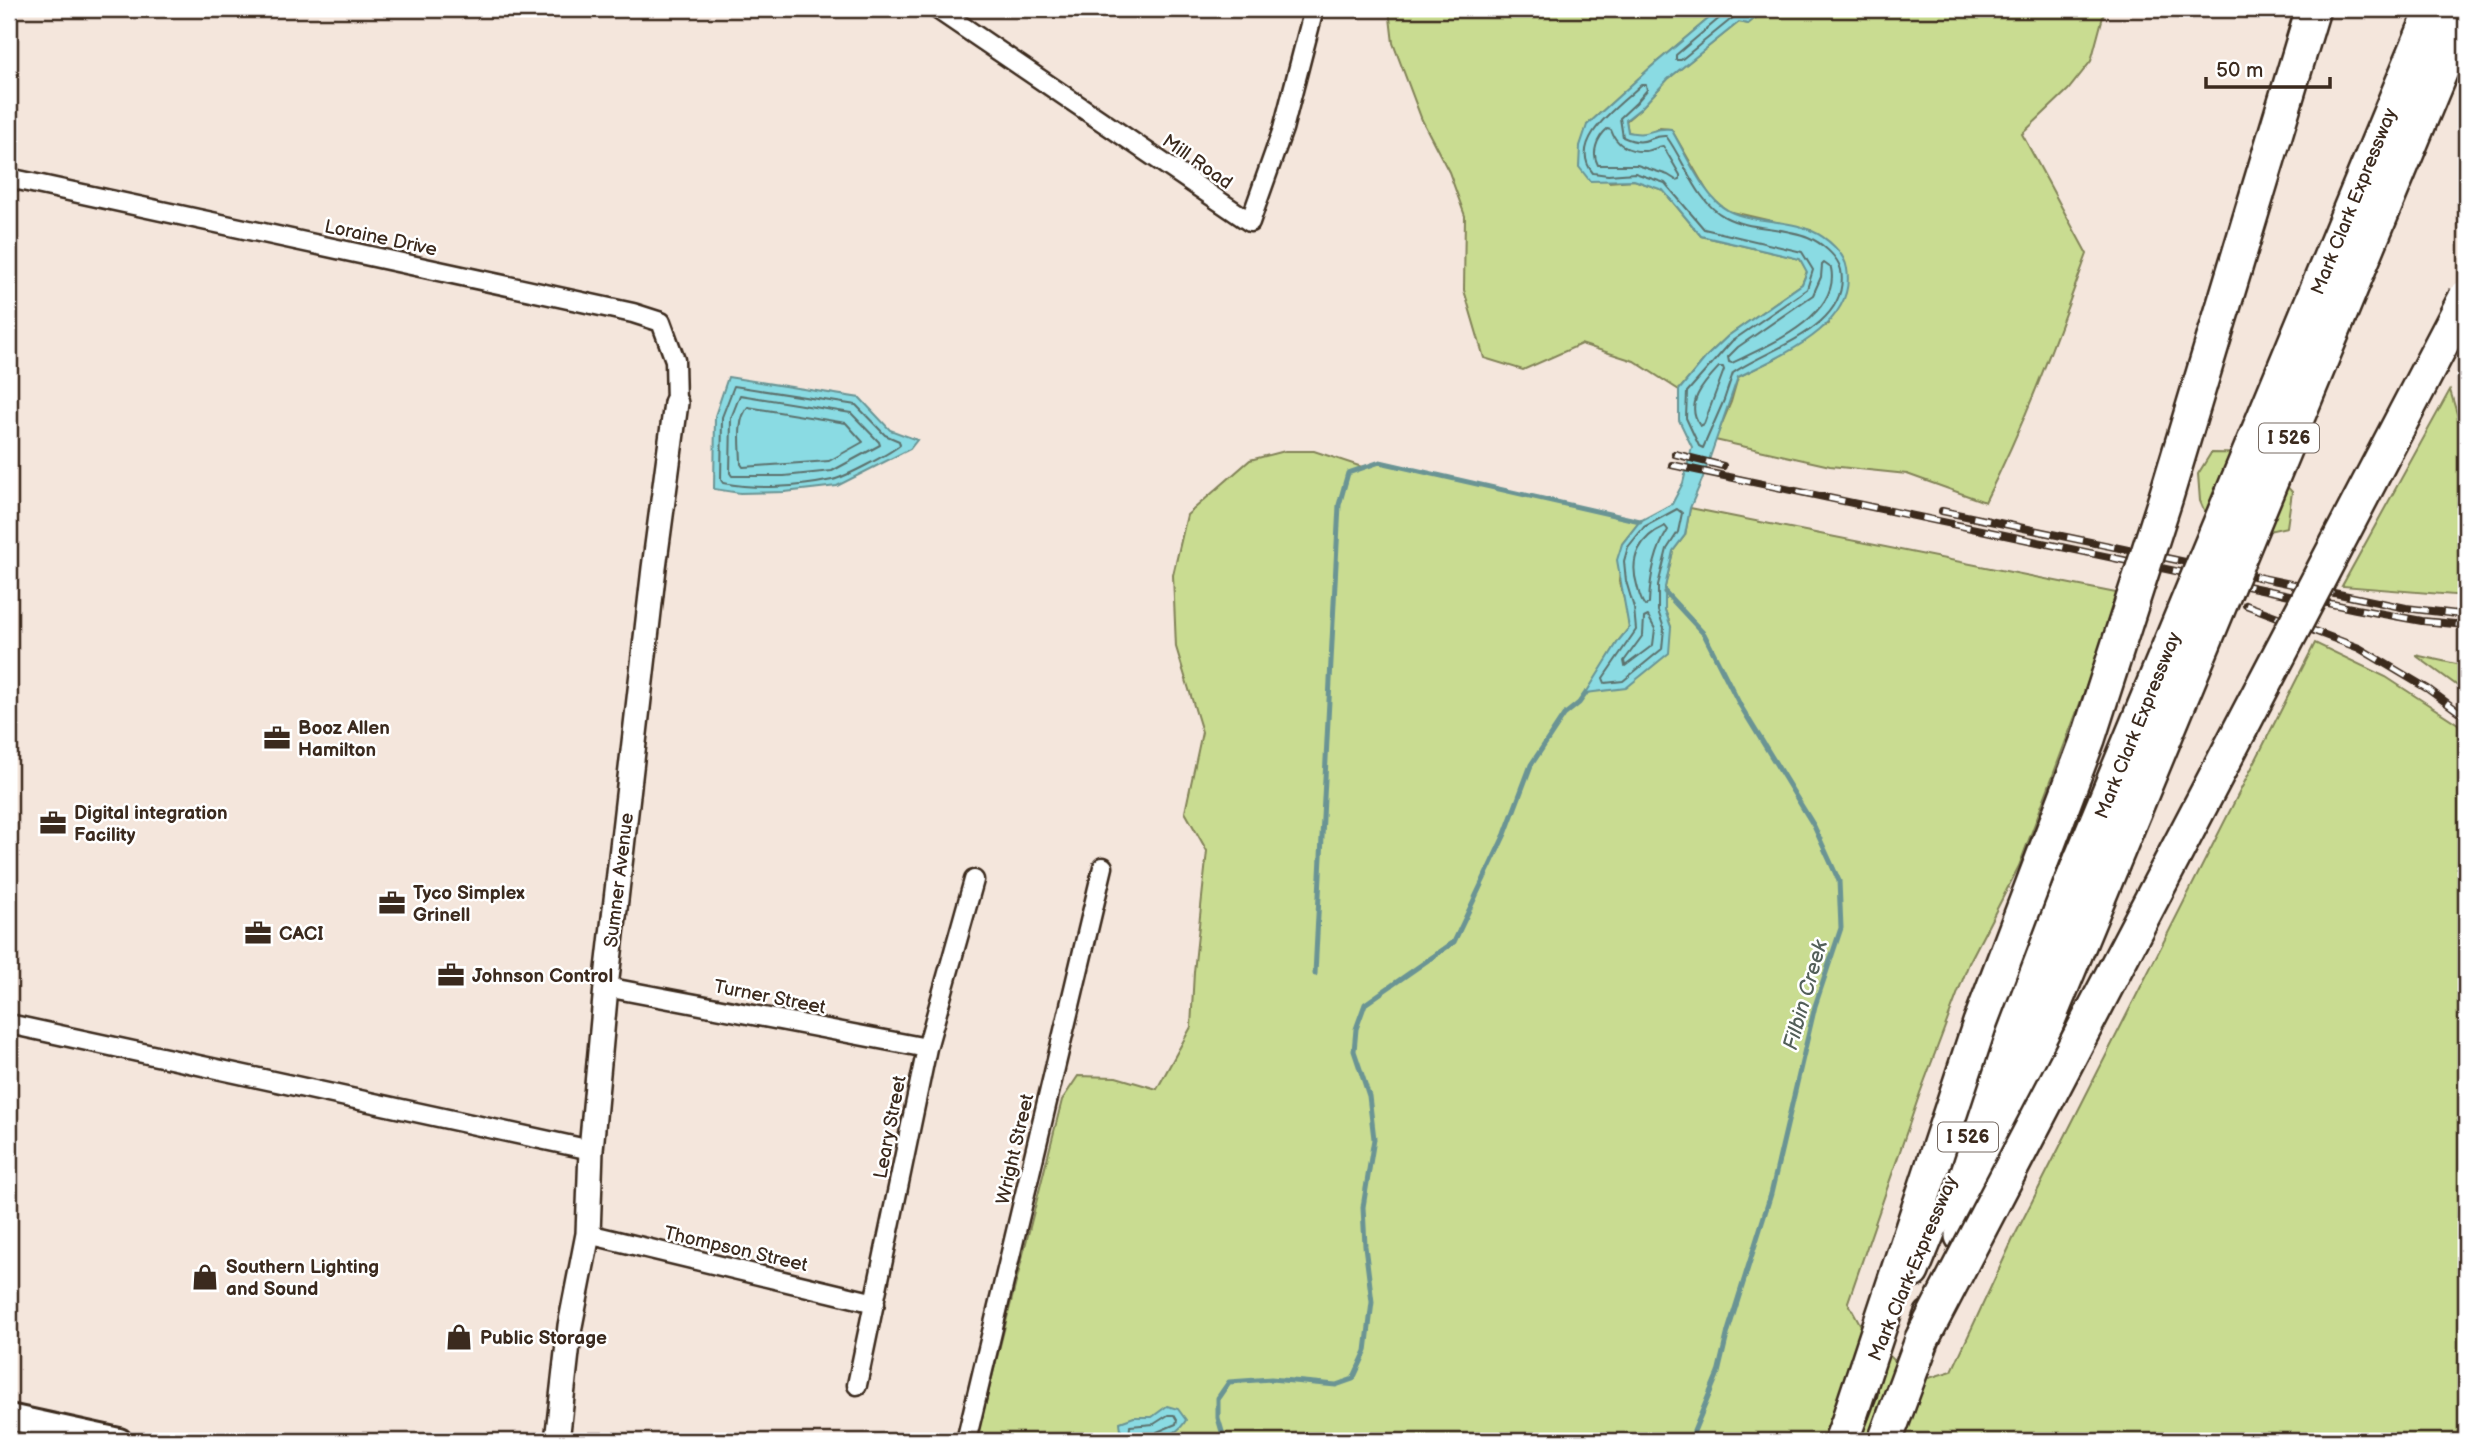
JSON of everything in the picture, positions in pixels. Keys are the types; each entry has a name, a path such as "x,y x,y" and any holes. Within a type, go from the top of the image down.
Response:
{"highway":[{"path":"1846,1429 1980,1023 2088,739 2166,497 2314,9"},
{"name":"Mark Clark Expressway","path":"1846,1429 2433,9"},
{"name":"Mark Clark Expressway","path":"1885,1441 2077,947 2466,10"},
{"path":"1922,1341 2466,297"}],"main road":[{"path":"9,1417 119,1441"}],"street":[{"name":"Mill Road","path":"937,9 1250,222 1283,129 1314,9"},
{"name":"Loraine Drive","path":"9,178 633,313 661,322 675,360 676,403"},
{"name":"Sumner Avenue","path":"557,1441 570,1326 588,1234 591,1150 606,986 654,568 676,403"},
{"name":"Wright Street","path":"966,1441 1103,867"},
{"name":"Leary Street","path":"856,1385 927,1048 974,880"},
{"name":"Turner Street","path":"606,986 927,1048"},
{"path":"9,1024 591,1150"},
{"name":"Thompson Street","path":"588,1234 875,1303"}],"green space":[{"path":"1389,9 1720,9 1587,125 1609,182 1634,180 1663,190 1701,236 1800,259 1807,271 1802,284 1728,336 1707,356 1679,390 1634,361 1581,344 1523,370 1484,358 1464,290 1465,216 1449,172 1422,120 1393,43"},
{"path":"1766,9 2105,9 2091,61 2068,90 2022,134 2087,254 2027,411 1985,502 1907,474 1830,466 1715,440 1738,377 1777,358 1829,323 1811,230 1728,211 1711,198 1671,129 1660,128 1644,136 1628,132 1626,121 1668,79 1739,22 1748,24"},
{"path":"2450,390 2463,434 2466,435 2466,596 2342,586"},
{"path":"1285,451 1314,451 1362,467 1380,462 1640,521 1622,544 1619,582 1629,628 1587,693 1671,627 1665,610 1665,587 1673,551 1685,535 1690,508 2121,594 2019,866 1969,963 1920,1093 1848,1302 1865,1333 1894,1360 1929,1378 1952,1371 2013,1239 2315,643 2386,677 2458,724 2466,737 2466,1421 2456,1441 1155,1441 1152,1417 1134,1417 1122,1440 1126,1441 976,1441 1062,1100 1078,1076 1116,1077 1157,1089 1191,1027 1207,851 1185,812 1202,732 1176,647 1173,575 1187,515 1250,460"},
{"path":"2211,453 2249,457 2258,460 2273,472 2292,492 2287,527 2255,534 2210,524 2200,501 2198,474"},
{"path":"2415,655 2466,666 2466,692"}],"water":[{"path":"1720,9 1766,9 1748,24 1739,22 1668,79 1626,120 1628,132 1671,129 1704,186 1720,205 1739,215 1792,224 1823,237 1834,246 1845,263 1847,289 1840,307 1828,323 1812,336 1794,349 1738,377 1690,508 1685,535 1673,551 1665,587 1665,610 1671,627 1669,653 1626,688 1586,693 1629,628 1617,560 1622,544 1640,521 1672,504 1683,483 1692,447 1679,420 1679,390 1707,356 1728,336 1802,284 1807,272 1800,259 1701,236 1663,190 1634,180 1590,181 1579,167 1580,146 1587,125"},
{"path":"728,377 860,398 890,430 917,440 910,449 837,486 785,492 740,493 714,489 715,416"},
{"path":"1167,1406 1178,1409 1186,1420 1181,1427 1167,1436 1149,1441 1122,1440 1120,1422 1134,1417 1152,1417"}],"waterway":[{"path":"1315,974 1339,505 1348,473 1380,462 1640,521"},
{"name":"Filbin Creek","path":"1665,592 1704,634 1740,705 1814,826 1839,881 1841,928 1815,1006 1771,1194 1728,1331 1718,1373 1690,1441"},
{"path":"1232,1441 1223,1435 1218,1418 1218,1398 1229,1382 1271,1379 1336,1385 1353,1379 1366,1351 1372,1302 1363,1207 1374,1139 1369,1096 1354,1051 1356,1029 1365,1004 1454,942 1505,834 1531,765 1564,715 1579,703 1586,693"}],"railway":[{"path":"1675,454 1723,466"},
{"path":"1672,465 2356,609 2422,621 2466,625"},
{"path":"1942,511 2406,608 2457,614"},
{"path":"2246,605 2359,648 2428,689 2466,717"}],"place":[{"name":"Booz Allen Hamilton","path":"277,738"},
{"name":"Digital integration Facility","path":"53,823"},
{"name":"Tyco Simplex Grinell","path":"392,903"},
{"name":"CACI","path":"258,933"},
{"name":"Johnson Control","path":"451,975"},
{"name":"Southern Lighting and Sound","path":"205,1277"},
{"name":"Public Storage","path":"459,1337"}]}
